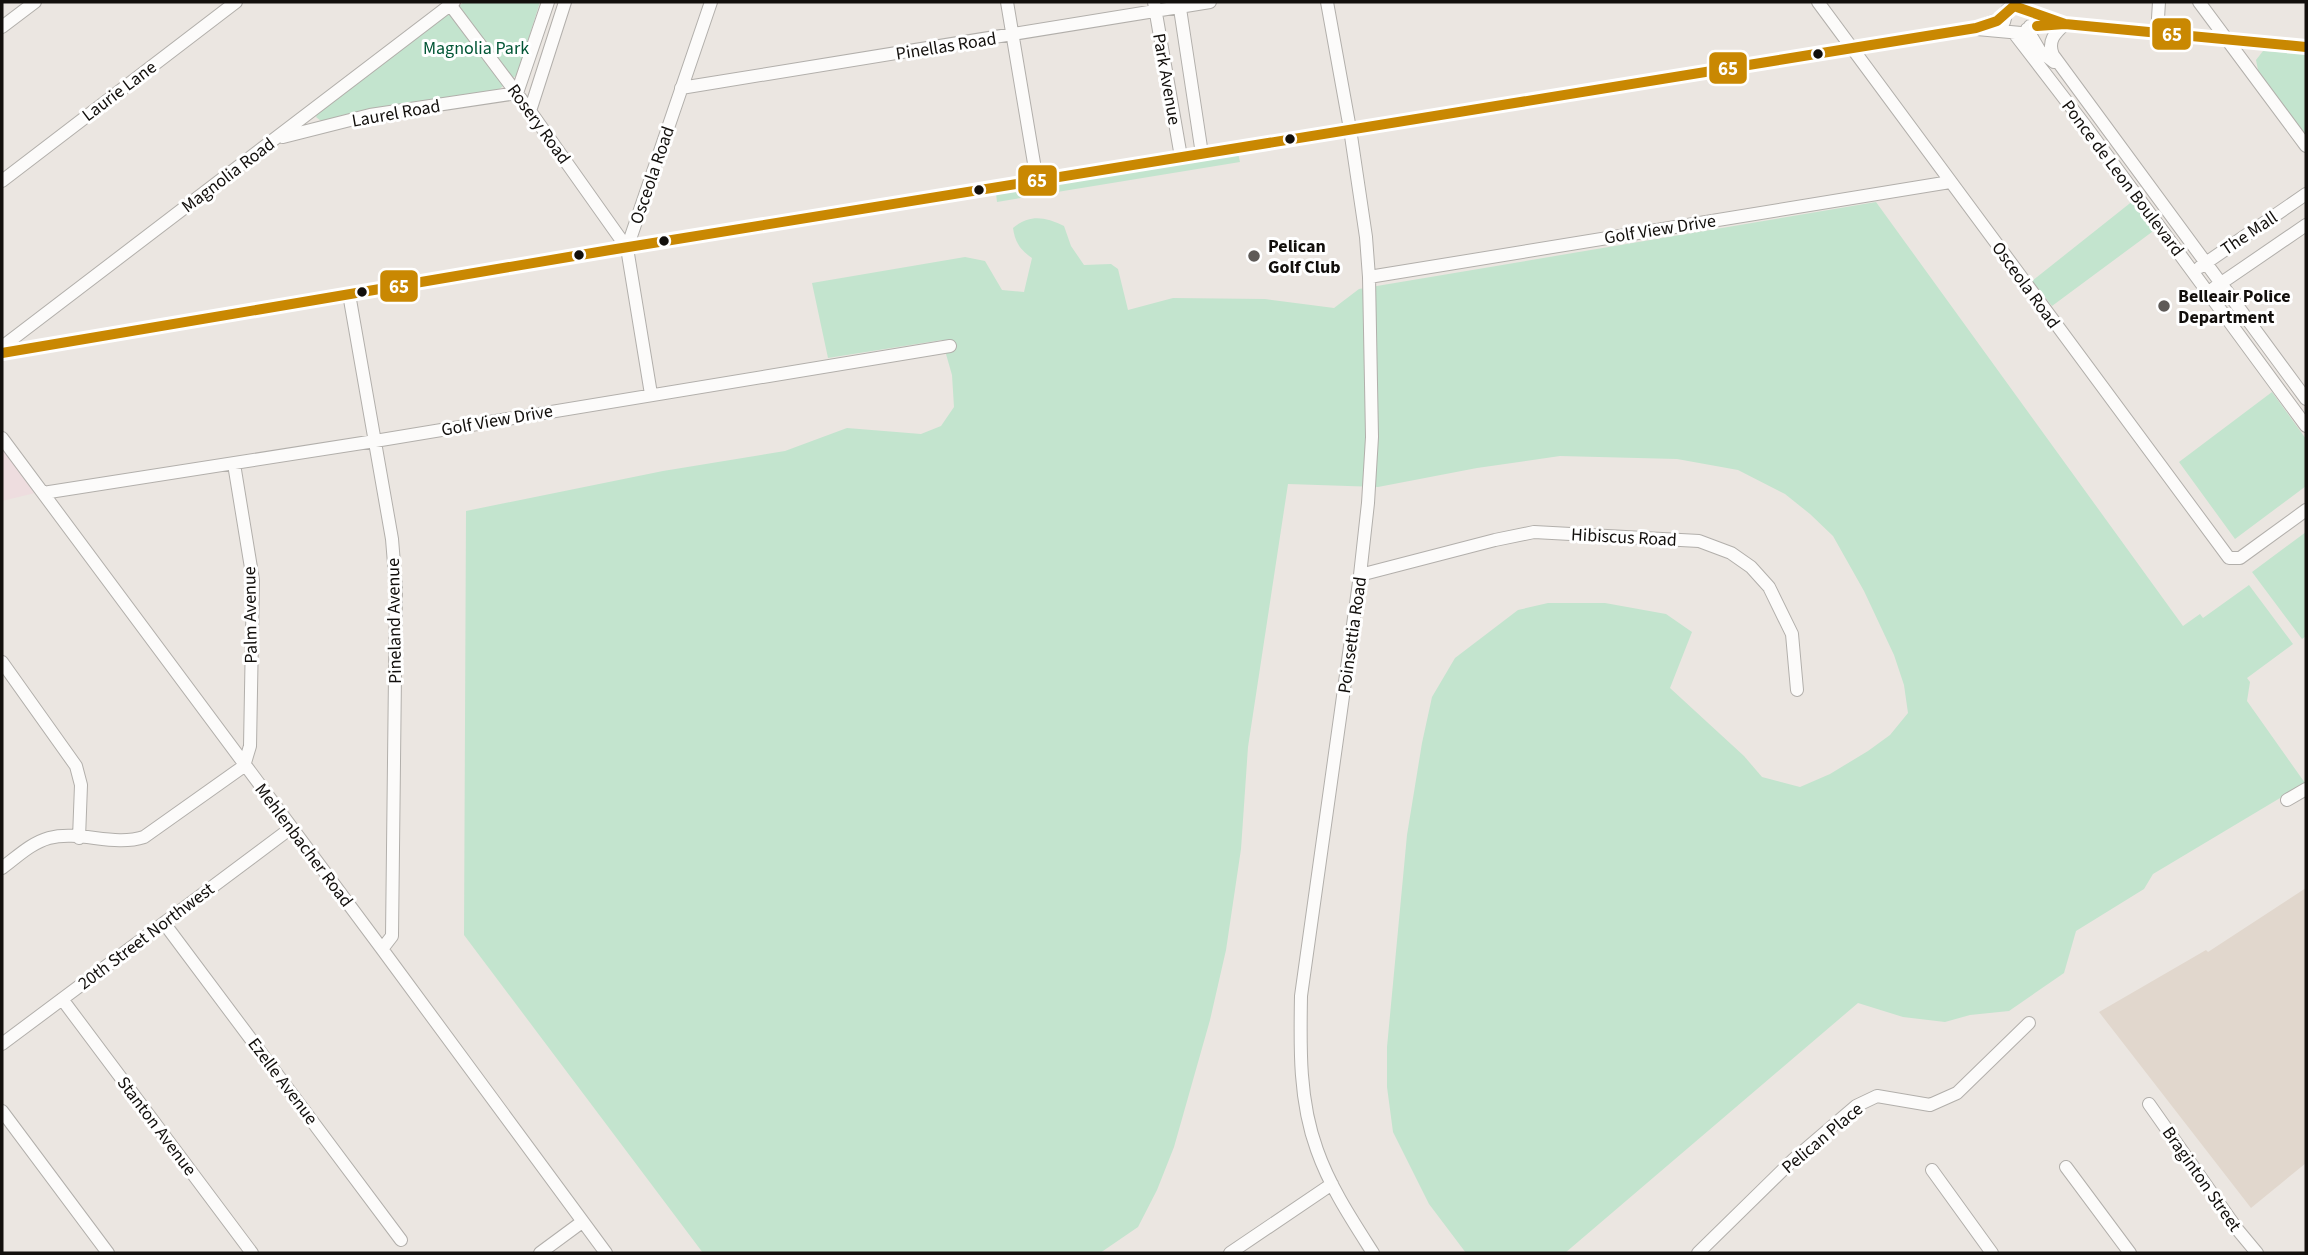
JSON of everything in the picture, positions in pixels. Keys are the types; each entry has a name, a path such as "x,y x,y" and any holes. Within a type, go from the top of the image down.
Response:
{"street":[{"path":"2,27 36,2"},
{"name":"Laurie Lane","path":"2,181 236,2"},
{"path":"517,93 548,2"},
{"path":"530,111 565,2"},
{"name":"Osceola Road","path":"651,394 627,247 711,2"},
{"path":"1007,2 1037,181"},
{"name":"Pinellas Road","path":"681,88 1012,35 1154,6 1210,2"},
{"name":"Poinsettia Road","path":"1327,2 1366,237 1372,438 1360,575 1301,996 1300,1049 1302,1084 1316,1149 1332,1184 1373,1253"},
{"name":"Osceola Road","path":"1818,2 2229,558 2240,558 2306,510"},
{"path":"2157,34 2159,2"},
{"path":"2199,2 2306,146"},
{"name":"Rosery Road","path":"451,3 627,247"},
{"name":"Magnolia Road","path":"2,346 451,3"},
{"name":"Park Avenue","path":"1180,4 1202,154"},
{"path":"1976,29 2015,4 2024,7 2029,23"},
{"name":"Park Avenue","path":"1154,6 1181,157"},
{"path":"2002,10 2005,26 2012,32"},
{"path":"2029,23 2065,24 2306,47"},
{"path":"2,353 627,247 1851,48 1976,29 2021,33 2029,23"},
{"name":"Ponce de Leon Boulevard","path":"2029,23 2040,51 2060,65"},
{"name":"Ponce de Leon Boulevard","path":"2065,24 2054,33 2050,49 2060,65 2306,399"},
{"name":"Ponce de Leon Boulevard","path":"2012,32 2084,124 2306,426"},
{"name":"Laurel Road","path":"276,139 370,115 517,93"},
{"name":"Golf View Drive","path":"1369,277 1950,182"},
{"name":"The Mall","path":"2193,272 2306,194"},
{"name":"The Mall","path":"2208,292 2306,225"},
{"name":"Pineland Avenue","path":"349,294 392,539 397,588 392,936 382,949"},
{"name":"Golf View Drive","path":"43,493 950,346"},
{"name":"Mehlenbacher Road","path":"2,438 606,1253"},
{"name":"Palm Avenue","path":"234,464 253,580 250,746 244,766"},
{"name":"Hibiscus Road","path":"1360,575 1534,532 1699,541 1731,553 1752,567 1769,587 1792,634 1797,690"},
{"path":"2,662 76,766 81,785 79,838"},
{"path":"2,868 32,845 50,838 134,841 144,837 244,766"},
{"path":"2287,800 2306,789"},
{"name":"20th Street Northwest","path":"2,1044 291,828"},
{"name":"Ezelle Avenue","path":"164,923 401,1240"},
{"name":"Stanton Avenue","path":"62,999 251,1253"},
{"name":"Pelican Place","path":"1698,1253 1794,1159 1856,1106 1877,1096 1930,1105 1957,1093 2029,1023"},
{"name":"Braginton Street","path":"2149,1104 2237,1229 2257,1253"},
{"path":"2,1111 108,1253"},
{"path":"2066,1167 2130,1253"},
{"path":"1932,1170 1992,1253"},
{"path":"1230,1253 1332,1184"},
{"path":"540,1253 582,1222"}],"shaded area":[{"path":"2,448 35,493 2,501"},
{"path":"2306,888 2306,1163 2251,1208 2099,1012 2206,950 2208,952"}],"green space":[{"name":"Magnolia Park","path":"464,2 540,2 517,75 498,90 321,121 316,117 319,111"},
{"path":"2263,51 2306,54 2306,137 2258,70 2256,60"},
{"path":"1238,153 1240,162 997,202 996,193"},
{"path":"2134,200 2156,229 2052,306 2032,281"},
{"path":"1876,202 2183,626 2200,614 2203,618 2249,585 2293,644 2247,678 2250,682 2247,701 2305,783 2153,874 2144,889 2076,931 2064,973 2009,1011 1970,1015 1945,1022 1903,1017 1858,1003 1565,1253 1466,1253 1429,1204 1393,1132 1387,1087 1387,1047 1407,835 1432,697 1455,658 1518,610 1548,603 1605,603 1666,614 1692,632 1670,688 1744,756 1762,777 1800,787 1830,774 1890,735 1908,713 1904,685 1894,655 1864,591 1833,536 1785,494 1738,470 1677,459 1560,456 1477,468 1378,487 1288,484 1248,747 1241,849 1226,950 1210,1020 1174,1147 1157,1190 1138,1227 1100,1253 703,1253 464,935 466,511 663,471 785,451 847,428 921,434 941,426 954,407 952,375 942,340 828,358 812,283 965,257 985,261 1002,290 1024,292 1032,258 1019,245 1013,228 1038,218 1064,226 1071,246 1084,265 1111,264 1118,269 1128,310 1173,298 1265,299 1334,308 1359,289"},
{"path":"2272,392 2306,439 2306,486 2235,539 2179,462"},
{"path":"2306,532 2306,636 2302,639 2252,572"}],"transit line":[{"name":"65","path":"2,353 610,250 1976,28 1997,21 2014,6 2065,24"},
{"name":"65","path":"2037,26 2065,24 2306,47"}],"place":[{"name":"Pelican Golf Club","path":"1254,256"},
{"name":"Belleair Police Department","path":"2164,306"}]}
